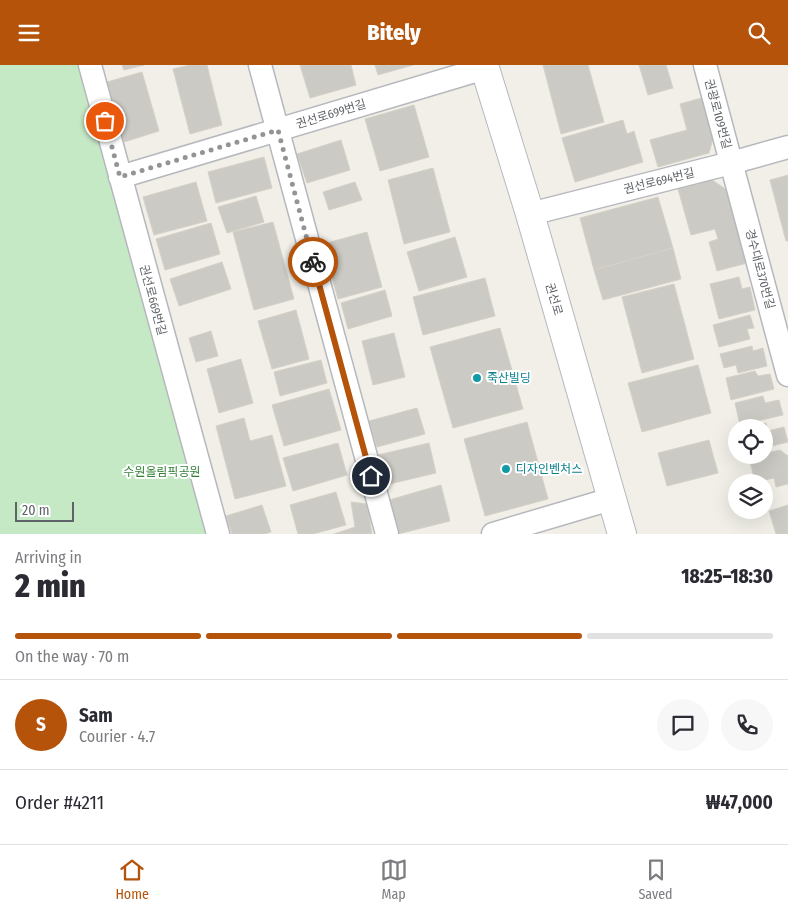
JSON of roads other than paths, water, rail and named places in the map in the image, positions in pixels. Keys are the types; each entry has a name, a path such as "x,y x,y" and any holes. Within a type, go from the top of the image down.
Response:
{"street":[{"name":"권선로669번길","path":"90,65 218,534"},
{"path":"260,65 387,534"},
{"name":"권광로109번길","path":"705,65 731,163"},
{"name":"권선로699번길","path":"120,177 484,67"},
{"name":"권선로","path":"484,67 530,214 622,534"},
{"name":"권선로694번길","path":"530,214 788,147"},
{"name":"경수대로370번길","path":"731,163 788,375"},
{"path":"493,534 611,499"}],"place":[{"name":"죽산빌딩","path":"477,378"},
{"name":"디자인벤처스","path":"506,469"}],"park label":[{"name":"수원올림픽공원","path":"162,472"}]}
